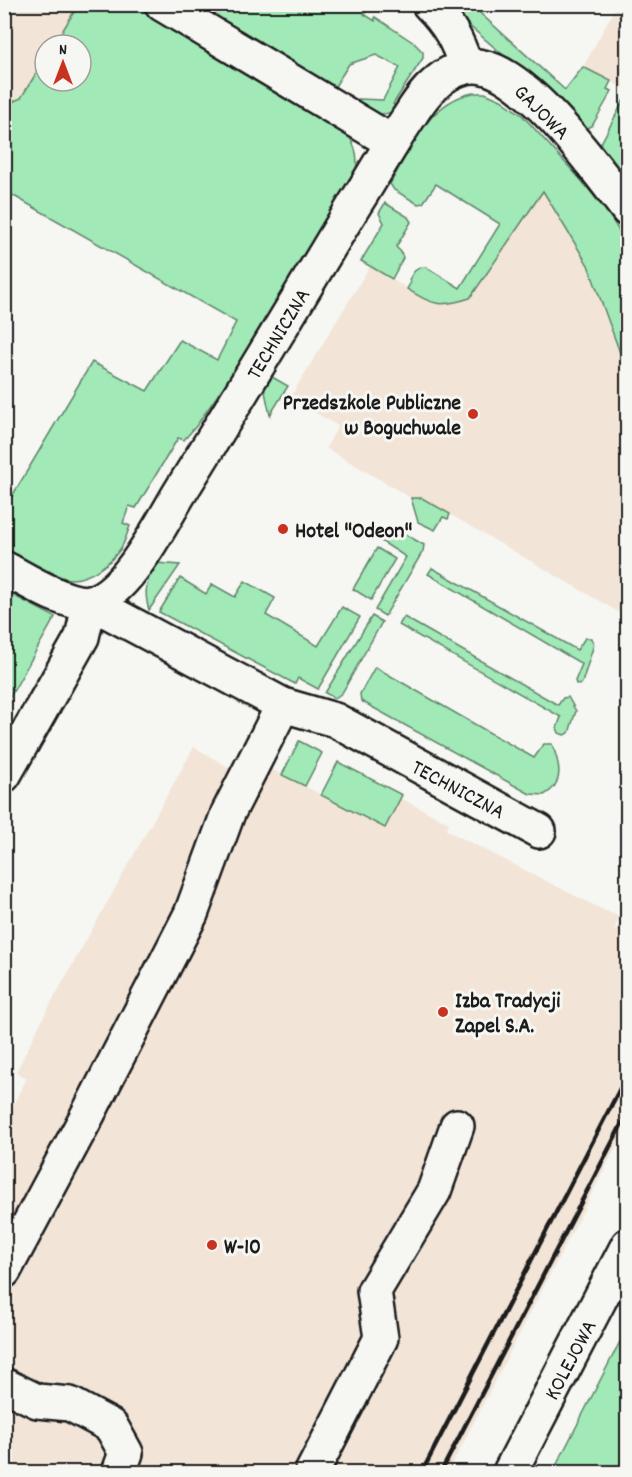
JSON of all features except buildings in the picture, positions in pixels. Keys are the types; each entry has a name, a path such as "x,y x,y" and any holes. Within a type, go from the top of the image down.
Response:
{"street":[{"path":"162,4 392,142"},
{"path":"429,4 445,21 459,45 466,66"},
{"name":"TECHNICZNA","path":"90,602 117,588 143,553 392,142 433,85 466,66"},
{"name":"GAJOWA","path":"466,66 481,66 497,71 528,93 583,152 627,210"},
{"name":"TECHNICZNA","path":"4,568 71,600 90,602 283,705 334,720 539,831"},
{"path":"4,775 13,730 82,637 90,602"},
{"path":"4,1271 191,914 228,813 283,705"},
{"path":"312,1473 381,1338 374,1291 434,1191 457,1126"},
{"name":"KOLEJOWA","path":"510,1473 627,1245"},
{"path":"4,1385 37,1401 70,1404 111,1426 126,1453 119,1473"}],"shaded area":[{"path":"4,5 78,5 61,33 33,33 33,78 21,98 5,106"},
{"path":"617,5 627,5 627,90 583,67"},
{"name":"Przedszkole Publiczne w Boguchwale","path":"543,191 588,265 627,372 627,617 422,498 411,498 326,448 338,426 290,398 370,266 431,303 470,299"},
{"path":"194,747 235,771 246,756 384,827 400,798 449,823 446,830 620,917 613,931 627,920 627,1126 448,1472 5,1472 4,1122 27,1078 16,1072 45,1014"}],"green space":[{"path":"78,5 133,5 346,130 355,148 357,159 355,179 269,321 197,425 184,440 178,438 136,508 129,506 123,523 130,526 121,548 112,559 93,573 71,579 62,578 49,571 44,578 5,557 5,508 92,362 147,391 180,340 217,360 236,322 5,191 4,106 21,98 33,78 33,93 93,93 93,33 61,33"},
{"path":"176,5 354,5 375,21 375,17 414,43 423,52 423,58 393,104 399,108 388,113 371,113 354,107 358,99 383,100 400,67 376,55 349,64 329,96"},
{"path":"445,5 471,5 565,90 583,67 611,81 607,89 612,91 592,126 584,129 530,78"},
{"path":"473,93 485,93 501,100 522,115 608,213 627,244 627,372 588,265 543,191 470,298 451,303 437,303 424,299 407,289 413,272 426,267 460,288 500,224 436,184 423,203 418,204 394,190 390,184 422,128 432,116 457,98"},
{"path":"627,94 627,189 599,147"},
{"path":"385,203 408,217 411,222 396,247 403,258 392,279 361,261 384,223 379,213"},
{"path":"265,373 288,386 270,415 262,378"},
{"path":"411,498 422,498 450,514 448,519 443,517 435,530 418,522"},
{"path":"394,528 424,545 423,551 385,616 375,610 406,557 381,541 388,530"},
{"path":"377,548 395,559 371,600 353,589"},
{"path":"156,563 180,565 149,610 146,597 147,585"},
{"path":"432,568 577,650 585,638 591,638 594,644 582,683 579,685 575,681 582,664 428,574"},
{"path":"180,578 206,594 212,584 235,597 245,581 275,598 266,615 318,646 342,607 360,617 318,689 298,678 295,684 159,612"},
{"path":"5,591 55,617 5,706"},
{"path":"372,616 382,622 342,693 335,698 325,693"},
{"path":"404,617 558,705 563,698 568,697 576,711 569,733 564,735 559,733 557,728 561,717 399,625"},
{"path":"375,667 534,758 544,744 552,744 559,772 556,784 544,795 530,794 361,701 360,694"},
{"path":"299,741 322,753 305,786 282,775"},
{"path":"338,762 402,795 385,828 321,795"},
{"path":"627,1328 627,1472 553,1472"}],"railway":[{"path":"422,1472 628,1073"},
{"path":"441,1472 628,1112"}],"place":[{"name":"Przedszkole Publiczne w Boguchwale","path":"473,414"},
{"name":"Hotel \"Odeon\"","path":"283,529"},
{"name":"Izba Tradycji Zapel S.A.","path":"443,1012"},
{"name":"W-10","path":"212,1245"}]}
